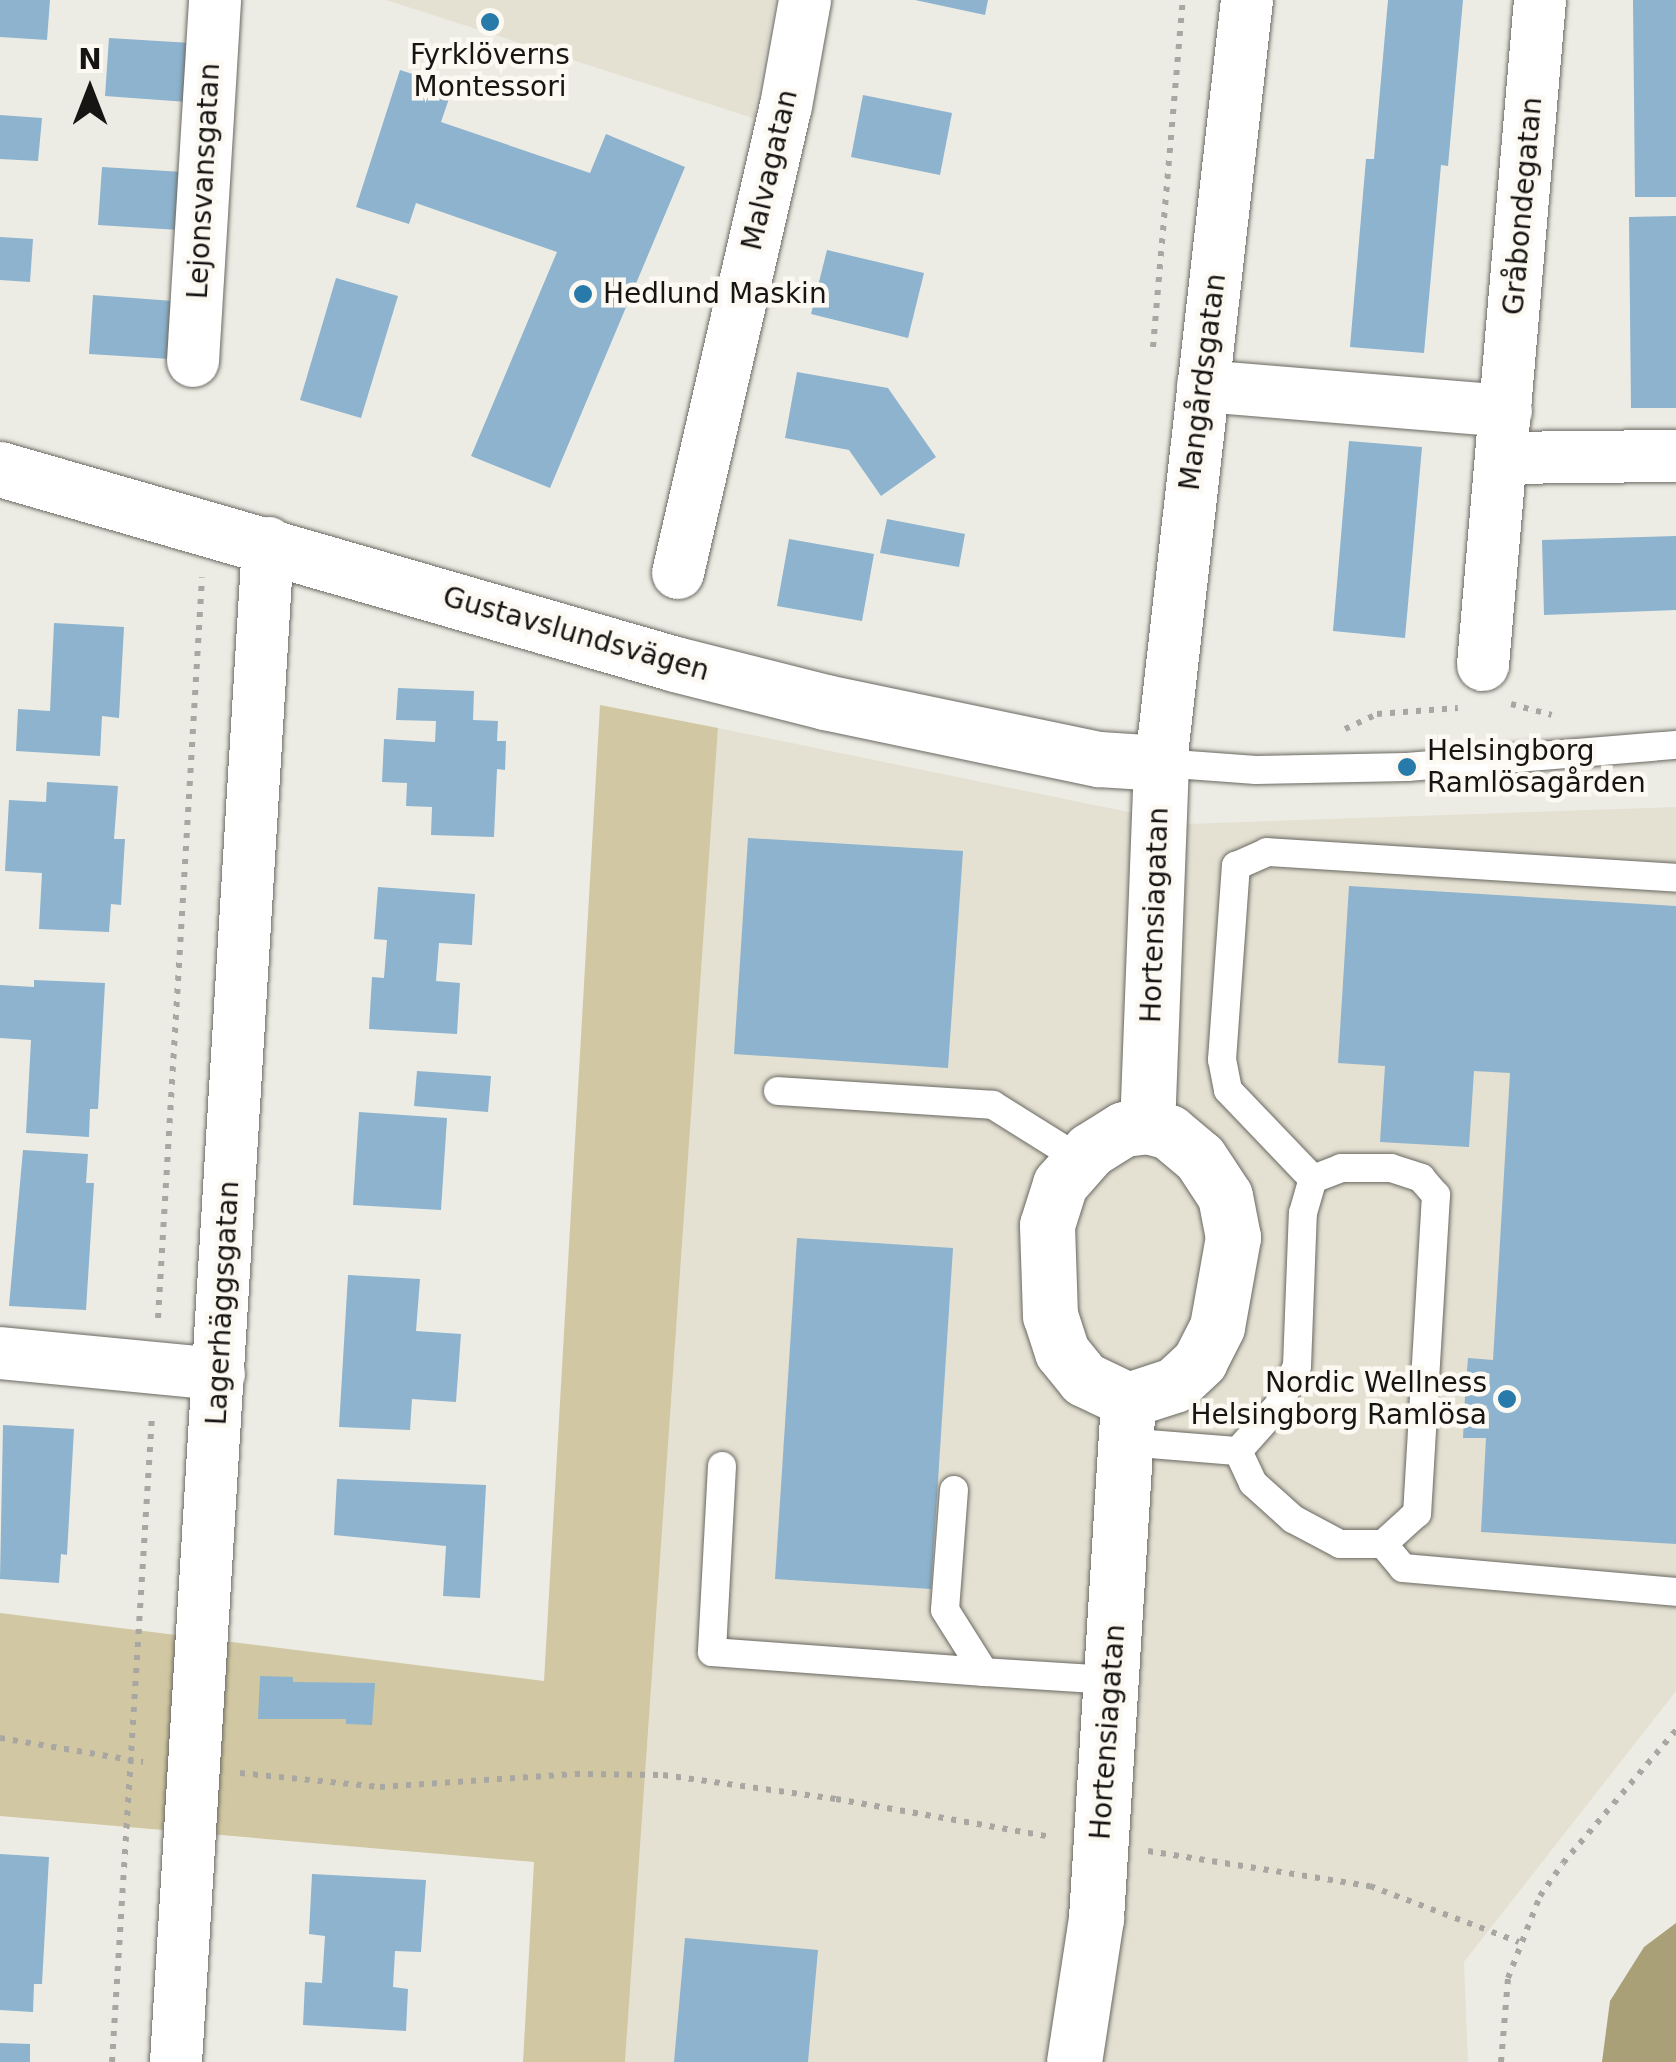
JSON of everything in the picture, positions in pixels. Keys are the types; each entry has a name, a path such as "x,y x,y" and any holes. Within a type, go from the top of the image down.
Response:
{"street":[{"name":"Lejonsvansgatan","path":"193,362 215,0"},
{"name":"Malvagatan","path":"678,574 786,106 804,0"},
{"name":"Mangårdsgatan","path":"1161,763 1247,0"},
{"name":"Gråbondegatan","path":"1483,665 1540,0"},
{"path":"1203,386 1504,434 1676,456"},
{"name":"Gustavslundsvägen","path":"0,469 268,543 510,617 825,702 1099,759 1161,763"},
{"name":"Lagerhäggsgatan","path":"176,2062 268,543"},
{"name":"Hortensiagatan","path":"1147,1126 1161,763"},
{"path":"1147,1126 1169,1132 1200,1158 1225,1196 1232,1238 1216,1327 1200,1362 1127,1421 1062,1352 1050,1316 1047,1225 1060,1184 1081,1160 1114,1134 1147,1126"},
{"path":"0,1353 218,1374"},
{"name":"Hortensiagatan","path":"1074,2062 1096,1918 1127,1421"}],"lane":[{"path":"1161,763 1256,770 1407,767 1676,745"},
{"path":"1314,1179 1228,1090 1222,1060 1236,866 1267,852 1676,878"},
{"path":"778,1091 993,1105 1081,1160"},
{"path":"1127,1421 1238,1451 1254,1483 1294,1519 1340,1544 1383,1544 1417,1513 1436,1196 1421,1178 1391,1168 1341,1168 1314,1179 1303,1213 1298,1366 1278,1406 1238,1451"},
{"path":"722,1466 712,1652 1112,1680"},
{"path":"954,1490 945,1610 984,1672"},
{"path":"1383,1544 1403,1568 1676,1592"}],"path":[{"path":"112,2062 205,526"},
{"path":"1501,2062 1505,1993 1518,1942 1563,1862 1676,1730"},
{"path":"0,1738 129,1760 380,1787 591,1774 694,1778 1370,1886 1518,1942"}],"shaded area":[{"path":"386,0 775,0 753,118"},
{"path":"600,705 718,728 625,2062 523,2062 534,1862 0,1816 0,1613 544,1681"},
{"path":"718,728 1187,824 1676,807 1676,1691 1464,1962 1468,2062 625,2062"},
{"path":"1676,1923 1676,2062 1602,2062 1610,2001 1644,1947"}],"building":[{"path":"0,0 50,0 47,40 0,37"},
{"path":"915,0 988,0 985,15"},
{"path":"1388,0 1463,0 1448,166 1441,165 1424,353 1350,347 1366,159 1374,159"},
{"path":"1633,0 1676,0 1676,197 1635,197"},
{"path":"109,38 191,43 187,102 105,96"},
{"path":"400,70 453,87 441,122 590,173 606,134 685,167 550,488 471,456 557,252 416,203 409,224 356,207"},
{"path":"863,95 952,113 940,175 851,157"},
{"path":"0,115 42,118 38,161 0,159"},
{"path":"102,167 183,172 179,230 98,225"},
{"path":"1676,216 1676,408 1631,408 1629,217"},
{"path":"0,237 33,239 30,282 0,280"},
{"path":"827,250 924,273 908,338 811,314"},
{"path":"336,278 398,296 361,418 300,400"},
{"path":"93,295 173,301 170,359 89,354"},
{"path":"797,372 888,388 936,457 881,496 849,450 785,438"},
{"path":"1349,441 1422,447 1405,638 1333,631"},
{"path":"887,519 965,534 959,567 880,553"},
{"path":"1676,536 1676,610 1544,615 1542,540"},
{"path":"789,539 874,554 862,621 777,606"},
{"path":"54,623 124,627 119,718 102,716 100,756 16,751 18,709 50,711"},
{"path":"398,688 474,691 473,720 498,721 497,741 506,741 505,770 497,769 494,837 431,835 432,807 406,806 407,783 382,782 384,739 435,742 436,721 396,720"},
{"path":"47,782 118,786 114,839 125,839 121,905 111,904 109,932 39,929 42,873 5,871 9,800 46,802"},
{"path":"748,838 963,851 948,1068 734,1054"},
{"path":"1349,886 1676,906 1676,1544 1481,1532 1486,1438 1463,1438 1465,1396 1468,1358 1493,1360 1510,1073 1474,1071 1469,1147 1380,1142 1385,1066 1338,1063"},
{"path":"378,887 475,894 472,945 439,943 436,981 460,983 457,1034 369,1029 372,977 384,978 387,940 374,939"},
{"path":"34,980 105,983 98,1109 90,1109 89,1137 26,1133 31,1040 0,1038 0,985 34,987"},
{"path":"417,1071 491,1076 488,1112 414,1106"},
{"path":"359,1112 447,1118 441,1210 353,1205"},
{"path":"23,1150 88,1154 86,1183 94,1183 86,1310 9,1306"},
{"path":"797,1238 953,1248 931,1589 775,1579"},
{"path":"348,1275 420,1279 416,1331 461,1334 456,1402 412,1399 410,1430 339,1427"},
{"path":"3,1425 74,1429 67,1555 61,1554 59,1583 0,1579"},
{"path":"337,1479 486,1485 480,1598 443,1596 446,1546 334,1535"},
{"path":"260,1676 293,1677 293,1682 375,1683 372,1725 346,1724 346,1719 258,1719"},
{"path":"0,1854 49,1857 42,1984 34,1984 33,2012 0,2010"},
{"path":"312,1874 426,1880 421,1952 395,1951 393,1987 408,1989 406,2031 303,2025 305,1982 322,1983 325,1936 309,1934"},
{"path":"685,1938 818,1950 808,2062 674,2062"},
{"path":"0,2043 30,2044 30,2062 0,2062"}],"place":[{"name":"Fyrklöverns Montessori","path":"490,22"},
{"name":"Hedlund Maskin","path":"583,294"},
{"name":"Helsingborg Ramlösagården","path":"1407,767"},
{"name":"Nordic Wellness Helsingborg Ramlösa","path":"1507,1399"}]}
